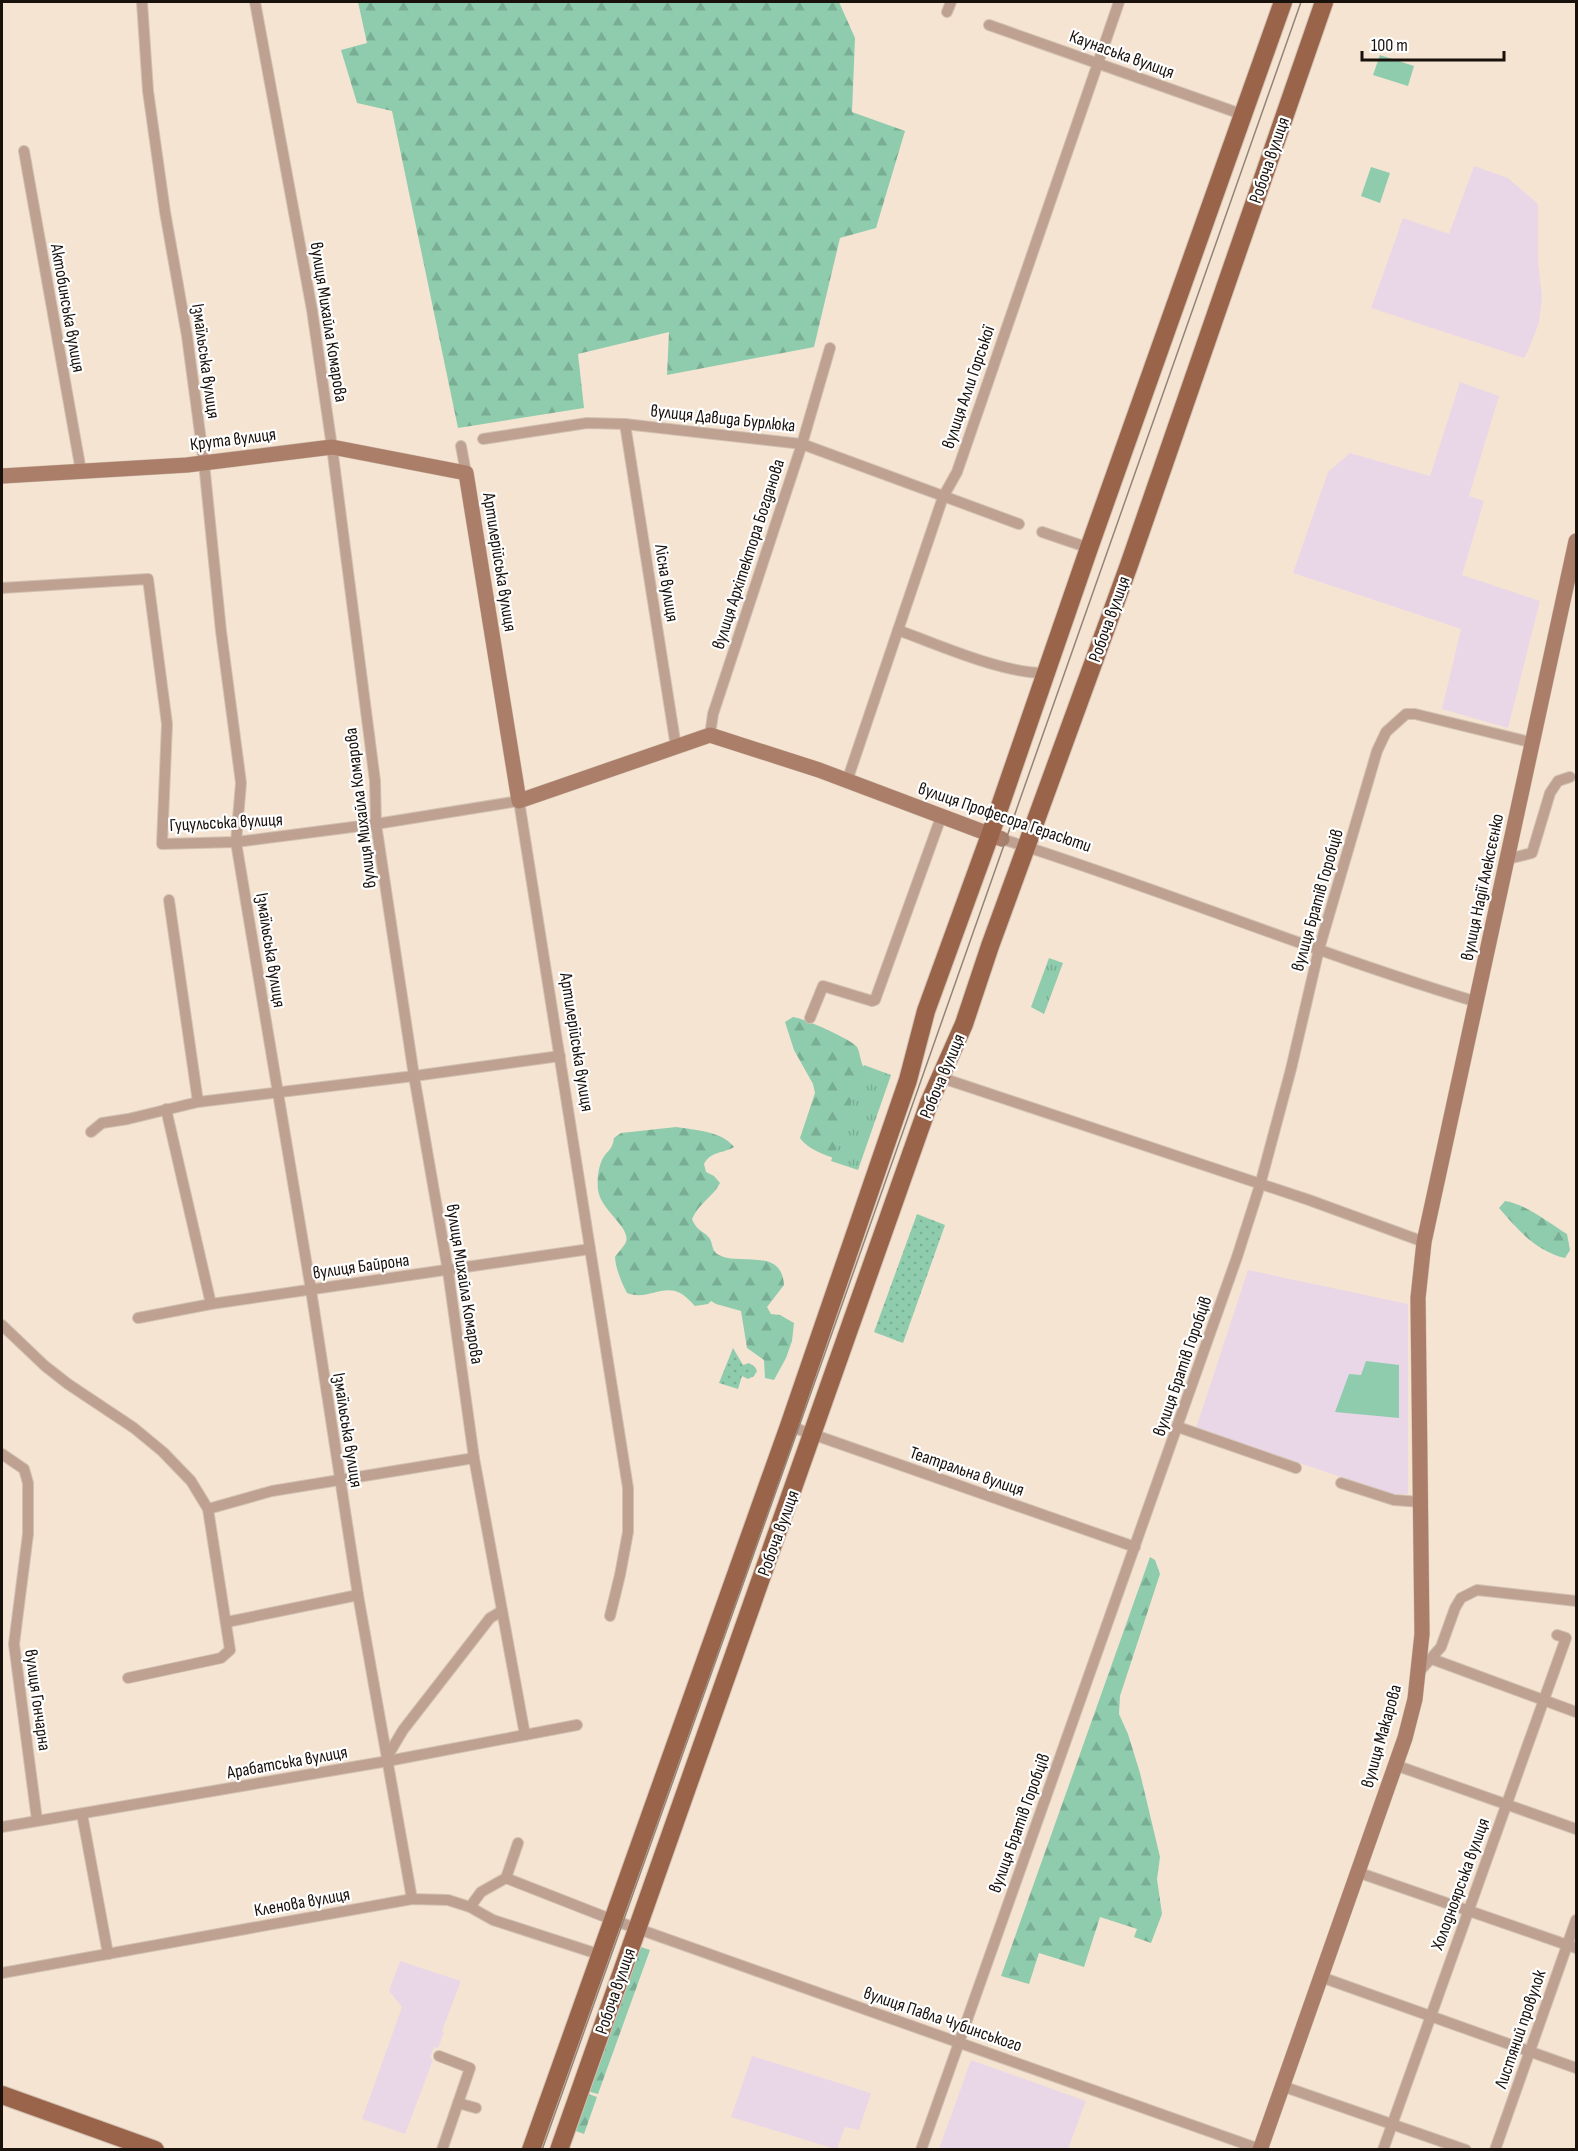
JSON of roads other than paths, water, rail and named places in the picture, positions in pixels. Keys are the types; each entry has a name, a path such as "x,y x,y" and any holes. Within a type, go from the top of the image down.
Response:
{"main road":[{"name":"Робоча вулиця","path":"531,2150 789,1426 903,1094 926,1011 996,837 1046,673 1283,2"},
{"name":"Робоча вулиця","path":"559,2150 939,1077 964,1024 990,946 1129,565 1324,2"},
{"path":"2,2095 155,2150"}],"street":[{"name":"Ізмаїльська вулиця","path":"142,2 148,91 165,212 187,336 241,783 236,842 311,1290 358,1595 412,1899"},
{"name":"вулиця Михайла Комарова","path":"255,2 312,310 375,781 376,824 414,1076 448,1271 474,1458 525,1735"},
{"name":"вулиця Алли Горської","path":"847,781 943,497 957,472 1119,2"},
{"name":"Каунаська вулиця","path":"990,25 1244,115"},
{"name":"Актобинська вулиця","path":"24,151 81,471"},
{"name":"вулиця Архітектора Богданова","path":"710,735 713,714 802,444 830,348"},
{"name":"вулиця Давида Бурлюка","path":"483,439 588,423 625,424 802,444 1018,524"},
{"name":"Лісна вулиця","path":"625,424 676,747"},
{"path":"461,446 466,473"},
{"name":"Крута вулиця","path":"2,476 204,463 332,447 466,473"},
{"name":"Артилерійська вулиця","path":"466,473 628,1488 628,1532 610,1616"},
{"path":"1042,532 1089,548"},
{"name":"вулиця Надії Алексєєнко","path":"1424,1242 1576,541"},
{"name":"Гуцульська вулиця","path":"2,588 148,579 167,724 162,844 236,842 376,824 519,801"},
{"path":"898,630 1011,669 1046,673"},
{"name":"вулиця Братів Горобців","path":"921,2150 1216,1320 1260,1185 1291,1070 1319,949 1377,751 1386,732 1406,714 1415,714 1534,743"},
{"name":"вулиця Професора Герасюти","path":"710,735 847,781 996,837 1113,876 1395,977 1477,1002"},
{"path":"519,801 710,735"},
{"path":"1508,859 1532,853 1550,793 1558,781 1574,776"},
{"path":"810,1018 823,986 875,1000 941,817"},
{"path":"169,900 198,1102"},
{"path":"91,1132 102,1123 198,1102 560,1056"},
{"path":"939,1077 1115,1134 1424,1242"},
{"path":"166,1109 211,1304"},
{"name":"вулиця Макарова","path":"1261,2149 1411,1718 1419,1672 1422,1634 1418,1298 1424,1242"},
{"name":"вулиця Байрона","path":"138,1317 211,1304 590,1249"},
{"path":"2,1328 24,1344 45,1366 68,1384 134,1428 163,1452 191,1481 208,1509 230,1650 221,1658 128,1677"},
{"name":"Театральна вулиця","path":"789,1426 1135,1547"},
{"path":"1178,1427 1296,1468"},
{"name":"вулиця Гончарна","path":"2,1454 24,1469 28,1483 28,1534 14,1644 37,1820"},
{"path":"208,1509 272,1491 474,1458"},
{"path":"1341,1483 1394,1500 1421,1502"},
{"path":"1419,1672 1441,1647 1461,1598 1477,1590 1576,1601"},
{"path":"227,1622 358,1595"},
{"path":"387,1759 403,1730 483,1627 490,1618 502,1611"},
{"name":"Холодноярська вулиця","path":"1383,2150 1566,1638 1557,1635"},
{"path":"1432,1659 1576,1712"},
{"name":"Арабатська вулиця","path":"2,1827 577,1725"},
{"path":"1395,1765 1576,1829"},
{"path":"82,1814 108,1954"},
{"path":"470,1907 481,1892 506,1878 518,1843"},
{"path":"1357,1872 1572,1947"},
{"name":"вулиця Павла Чубинського","path":"506,1878 613,1920 1261,2149"},
{"name":"Кленова вулиця","path":"2,1973 412,1899 448,1900 470,1907 493,1920 601,1955"},
{"name":"Листяний провулок","path":"1495,2150 1530,2052 1572,1947 1576,1920"},
{"path":"1321,1977 1576,2068"},
{"path":"439,2056 470,2068 442,2150"},
{"path":"1282,2086 1466,2150"},
{"path":"458,2103 476,2108"}],"tram line":[{"path":"542,2150 1301,2"}]}
